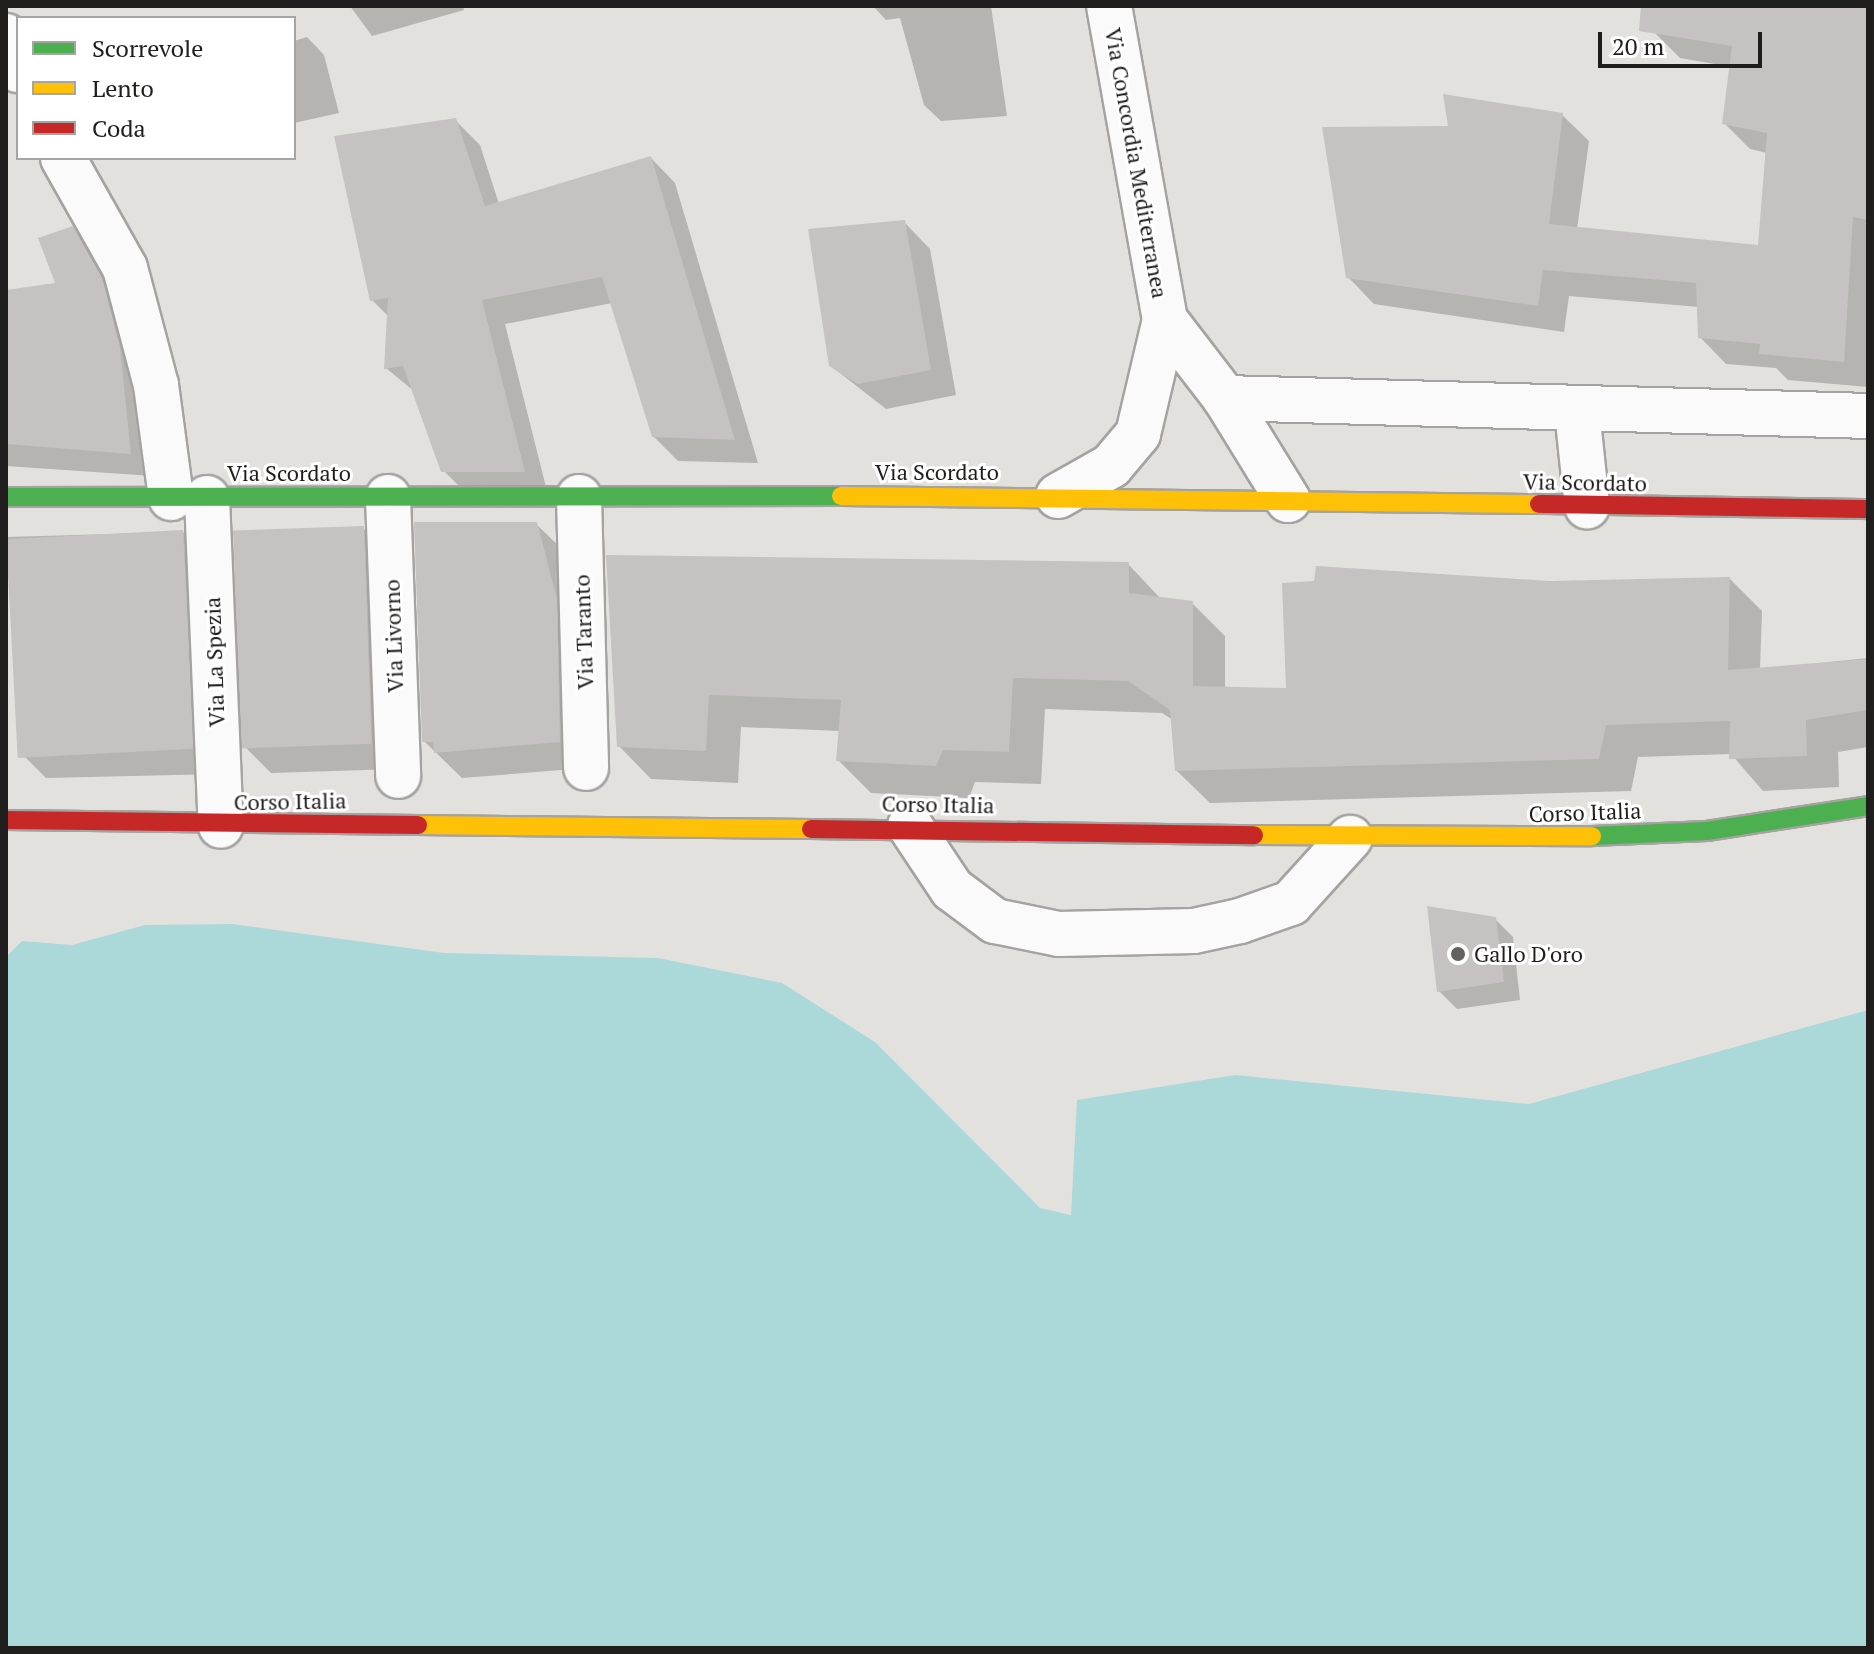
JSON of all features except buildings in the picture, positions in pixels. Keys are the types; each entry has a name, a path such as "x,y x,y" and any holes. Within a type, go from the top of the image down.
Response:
{"street":[{"name":"Via Concordia Mediterranea","path":"1109,6 1165,320"},
{"path":"6,36 16,64"},
{"name":"Via La Spezia","path":"64,160 125,268 189,498 221,826"},
{"path":"1165,320 1225,398 1288,500"},
{"path":"1058,496 1111,466 1138,434 1165,320"},
{"path":"1225,398 1577,411 1868,416"},
{"path":"1577,411 1587,506"},
{"name":"Via Scordato","path":"6,497 1058,496 1868,509"},
{"name":"Via Livorno","path":"388,497 398,776"},
{"name":"Via Taranto","path":"579,497 586,768"},
{"name":"Corso Italia","path":"6,820 221,826 910,826 1350,838 1707,831 1868,806"},
{"path":"910,826 952,889 995,921 1059,934 1194,931 1240,921 1291,903 1350,838"}],"water":[{"path":"232,924 444,953 658,958 782,983 875,1042 1040,1208 1071,1215 1077,1100 1235,1075 1529,1104 1868,1010 1868,1648 6,1648 6,957 22,941 72,945 145,925"}],"traffic: fast":[{"path":"6,497 841,496"},
{"path":"1592,836 1707,831 1868,806"}],"traffic: slow":[{"path":"841,496 1539,504"},
{"path":"418,825 811,829"},
{"path":"1254,835 1592,836"}],"traffic: jam":[{"path":"1539,504 1868,509"},
{"path":"6,820 418,825"},
{"path":"811,829 1254,835"}],"place":[{"name":"Gallo D'oro","path":"1458,954"}]}
